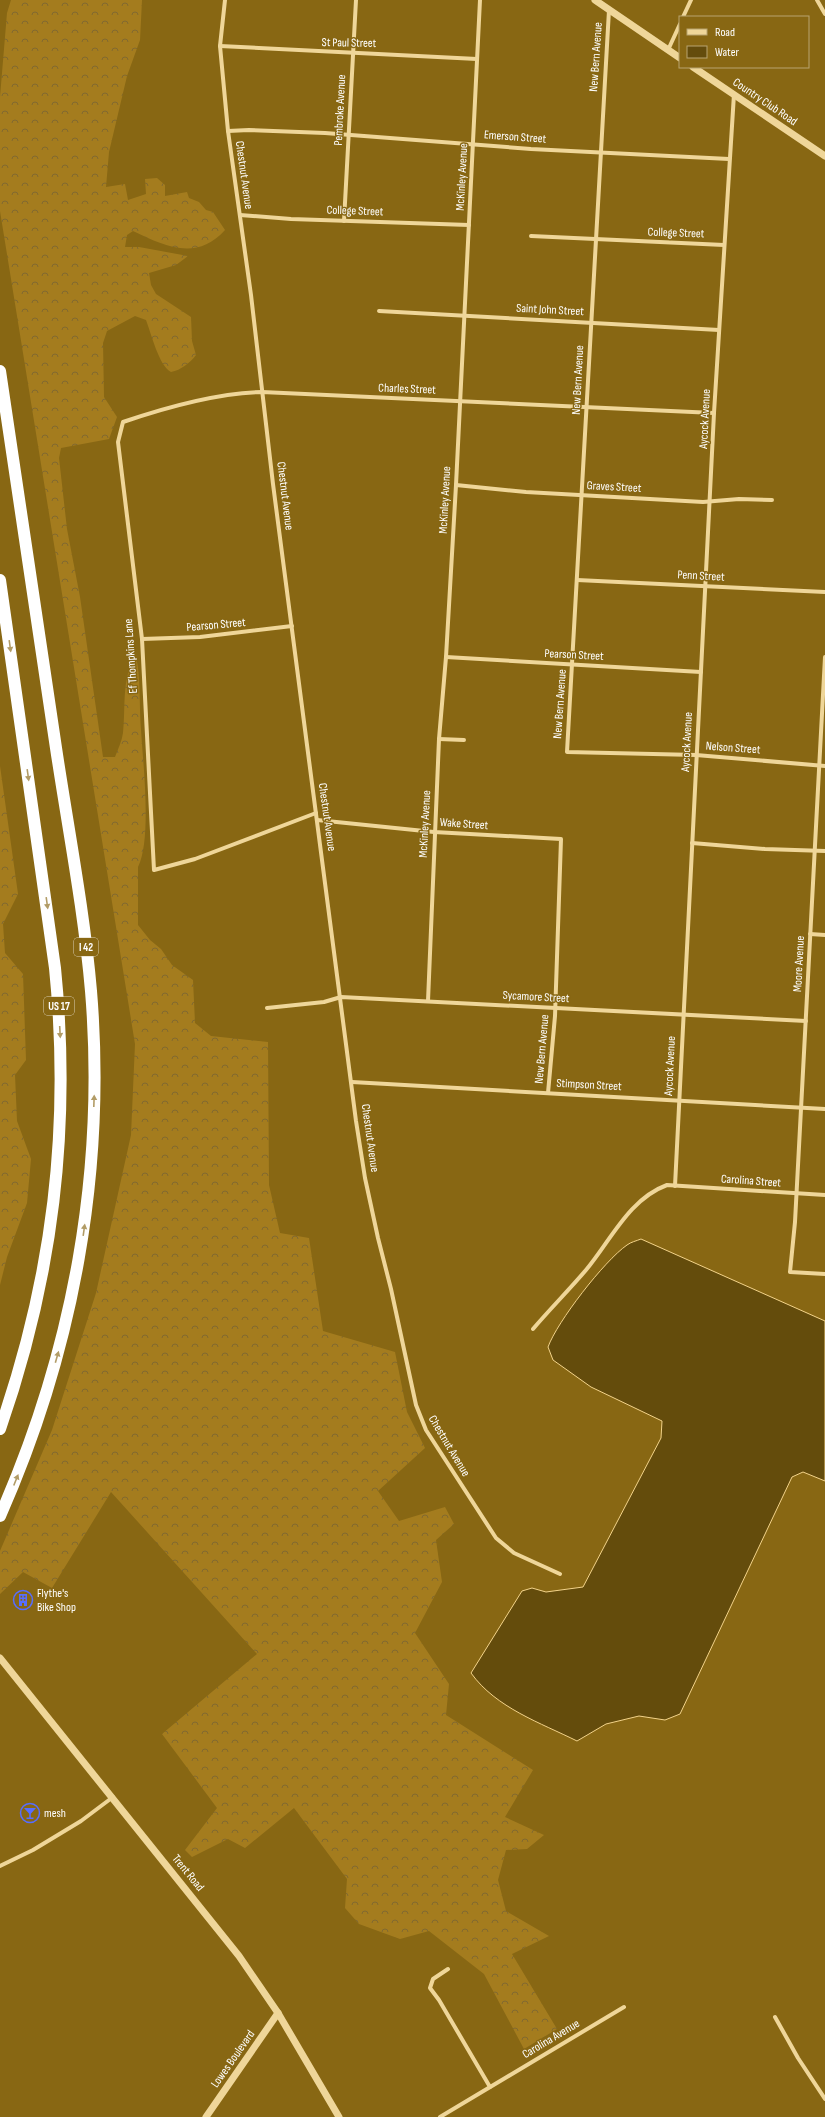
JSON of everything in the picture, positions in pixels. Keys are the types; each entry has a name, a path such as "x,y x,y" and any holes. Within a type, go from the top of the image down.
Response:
{"highway":[{"name":"I 42","path":"0,371 86,946 93,1033 95,1092 88,1204 82,1248 64,1334 30,1444 0,1516"},
{"name":"US 17","path":"0,580 54,961 59,1010 62,1090 56,1184 44,1268 25,1352 0,1429"}],"street":[{"name":"Chestnut Avenue","path":"224,0 220,46 228,132 261,370 262,392 316,813 365,1178 418,1413 439,1452 496,1538 514,1553 560,1574"},
{"name":"Pembroke Avenue","path":"344,221 356,0"},
{"name":"McKinley Avenue","path":"428,1001 434,832 456,485 480,0"},
{"path":"595,0 679,57"},
{"path":"683,16 691,0"},
{"path":"817,0 825,14"},
{"name":"New Bern Avenue","path":"567,752 609,10"},
{"path":"668,50 679,26"},
{"name":"St Paul Street","path":"220,46 353,54 477,59"},
{"name":"Country Club Road","path":"695,68 825,156"},
{"name":"Aycock Avenue","path":"675,1186 678,1099 714,413 720,330 728,158 734,94"},
{"name":"Emerson Street","path":"228,132 249,130 349,134 473,144 728,158"},
{"name":"College Street","path":"240,215 344,221 469,225"},
{"name":"College Street","path":"531,236 724,245"},
{"name":"Saint John Street","path":"379,311 720,330"},
{"name":"Charles Street","path":"118,442 124,422 129,420 196,402 237,394 262,392 714,413"},
{"name":"Ef Thompkins Lane","path":"118,442 142,639 154,870 195,859 316,813"},
{"name":"Graves Street","path":"456,485 582,495 710,501 739,499 772,500"},
{"name":"Penn Street","path":"577,580 825,592"},
{"name":"Pearson Street","path":"142,639 200,638 292,626"},
{"name":"Pearson Street","path":"446,657 573,666 701,672"},
{"name":"Moore Avenue","path":"825,657 806,1020 790,1272 825,1274"},
{"path":"439,739 464,740"},
{"name":"Nelson Street","path":"567,752 696,755 825,766"},
{"name":"Wake Street","path":"317,820 434,832 562,839"},
{"name":"New Bern Avenue","path":"548,1093 555,1008 562,839"},
{"path":"692,843 825,851"},
{"path":"810,934 825,935"},
{"name":"Sycamore Street","path":"267,1008 324,1002 341,997 806,1020"},
{"name":"Stimpson Street","path":"352,1082 678,1099 825,1109"},
{"path":"533,1329 586,1270 632,1208 654,1190 667,1185 675,1186"},
{"name":"Carolina Street","path":"675,1186 825,1196"},
{"name":"Trent Road","path":"0,1658 239,1956 278,2014 339,2117"},
{"path":"0,1866 33,1850 81,1821 113,1797"},
{"path":"448,1969 432,1979 430,1988 490,2087"},
{"name":"Carolina Avenue","path":"440,2117 624,2007"},
{"name":"Lowes Boulevard","path":"206,2117 278,2014"},
{"path":"775,2016 798,2058 823,2093 825,2099"}],"green space":[{"path":"11,0 142,0 140,40 127,76 109,152 106,187 125,184 128,200 146,194 145,179 157,178 165,185 165,196 187,192 189,198 199,202 206,210 213,212 225,230 214,240 192,248 169,246 133,231 127,235 125,247 139,247 188,256 176,265 149,273 151,285 156,294 191,317 192,341 196,355 185,366 171,372 167,369 159,356 146,320 135,316 107,331 103,343 104,397 117,417 109,439 61,448 59,458 67,529 80,597 103,757 115,757 121,742 124,723 126,683 131,665 136,656 138,665 140,721 146,800 145,838 138,867 138,925 150,940 161,949 172,965 193,980 195,1023 211,1036 268,1042 269,1185 280,1233 309,1238 323,1331 395,1352 407,1412 425,1448 378,1491 399,1521 445,1507 454,1524 436,1540 442,1582 415,1633 449,1684 446,1715 533,1770 505,1817 544,1835 527,1849 506,1850 498,1880 506,1911 549,1936 512,1954 557,2029 524,2049 484,1974 429,1931 400,1939 359,1924 345,1908 347,1879 294,1808 245,1848 228,1839 192,1857 185,1850 217,1808 162,1734 257,1654 111,1492 52,1588 23,1572 0,1594 0,1551 52,1430 96,1293 131,1135 135,1044 0,211 0,97 7,13"},
{"path":"0,766 18,894 3,924 5,953 23,974 26,1060 15,1075 17,1121 31,1159 27,1203 7,1257 0,1285"}],"water":[{"path":"641,1239 825,1321 825,1481 803,1472 792,1477 680,1714 665,1720 639,1716 606,1724 577,1741 534,1721 506,1705 493,1696 471,1673 522,1591 532,1588 546,1592 583,1587 661,1438 662,1421 591,1387 553,1360 548,1347 553,1336 571,1308 606,1264 629,1244"}],"place":[{"name":"Flythe's Bike Shop","path":"23,1600"},
{"name":"mesh","path":"30,1813"}]}
